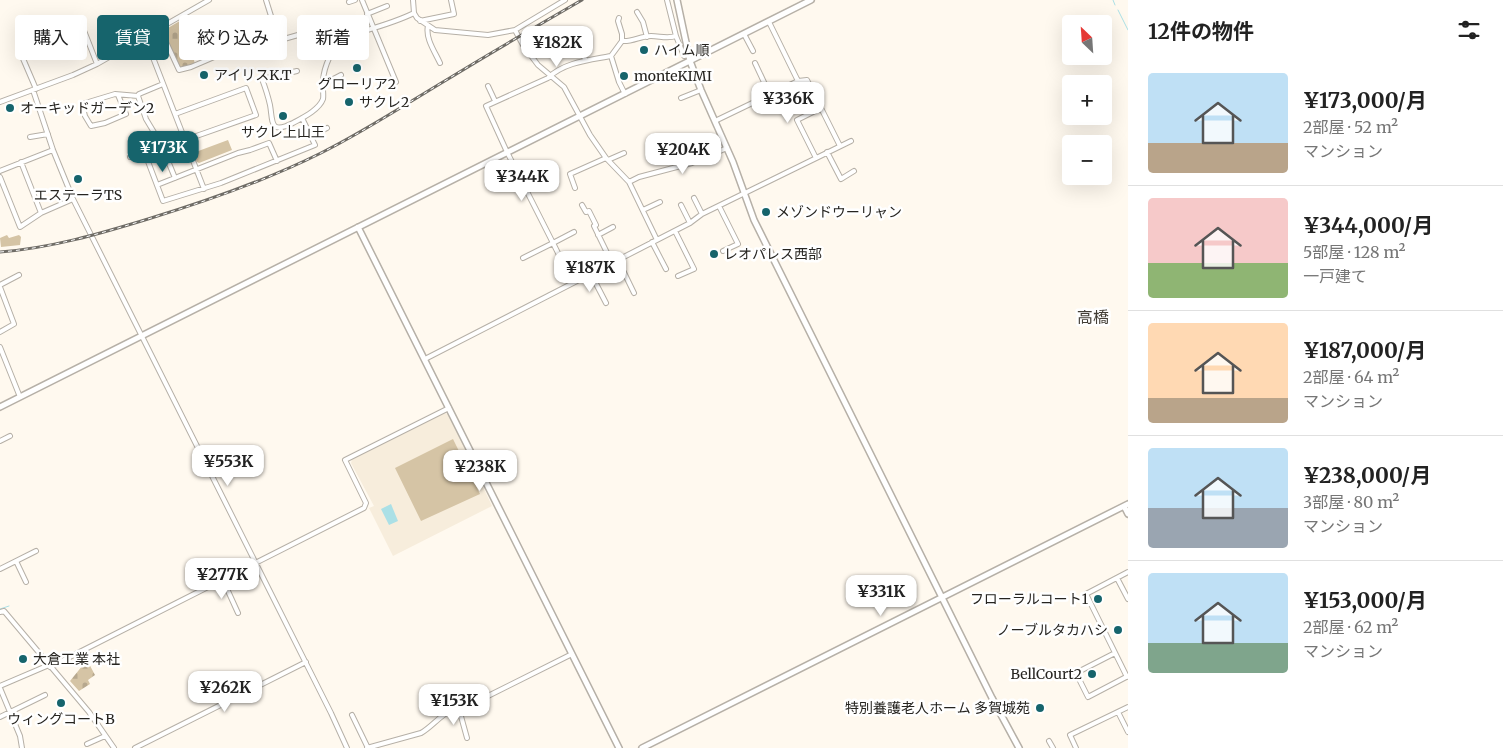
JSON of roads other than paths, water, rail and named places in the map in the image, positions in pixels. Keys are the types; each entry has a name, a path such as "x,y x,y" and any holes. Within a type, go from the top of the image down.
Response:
{"street":[{"path":"169,24 209,0"},
{"path":"266,0 270,15"},
{"path":"348,2 355,0"},
{"path":"362,0 396,82"},
{"path":"413,0 414,14 428,26 444,31 488,35 516,30 566,0"},
{"path":"420,21 454,14 451,0"},
{"path":"667,0 676,36 684,56 690,58"},
{"path":"677,0 690,58 701,90 727,148 754,220 1019,748"},
{"path":"0,407 624,94 690,58 744,34 811,0"},
{"path":"367,14 387,6"},
{"path":"637,12 643,22 647,37"},
{"path":"369,29 414,14"},
{"path":"573,283 486,108 488,104 512,95 576,63 611,56 622,41 619,18"},
{"path":"769,22 798,81"},
{"path":"428,26 426,31 440,63"},
{"path":"516,30 523,45 538,65 562,85 590,135 607,159 629,182 657,240"},
{"path":"585,60 579,36 588,33"},
{"path":"744,34 753,51"},
{"path":"169,48 179,70 191,67 235,48 270,43 297,36"},
{"path":"622,41 631,42 647,37 666,39 676,36"},
{"path":"87,38 97,64"},
{"path":"611,56 624,94"},
{"path":"23,60 53,150 73,199 331,712 346,748"},
{"path":"0,102 73,75 104,60"},
{"path":"154,60 204,189"},
{"path":"297,71 262,79 270,106 269,114 272,124 277,127 285,126 314,110 323,98 323,78 329,60"},
{"path":"755,64 770,95"},
{"path":"322,85 341,76"},
{"path":"715,121 798,81 807,80 840,146"},
{"path":"118,95 126,114 105,123 90,126 82,104 102,97 118,95 138,96 163,84"},
{"path":"488,86 495,101"},
{"path":"175,114 246,88 256,115 185,140"},
{"path":"681,98 701,90"},
{"path":"138,96 146,120 161,144 175,178"},
{"path":"816,158 796,120 821,108"},
{"path":"144,151 164,201 204,189 315,145 302,118"},
{"path":"311,136 327,128"},
{"path":"30,138 48,134"},
{"path":"425,359 676,231 702,214 851,140"},
{"path":"157,184 269,143 277,161"},
{"path":"130,157 161,144"},
{"path":"629,182 639,177 692,163 727,148"},
{"path":"0,170 53,150"},
{"path":"828,152 841,178 854,170"},
{"path":"575,188 570,174 624,154"},
{"path":"21,162 41,213"},
{"path":"0,177 20,227 41,213 73,199"},
{"path":"694,198 702,214"},
{"path":"643,210 660,202"},
{"path":"582,205 586,212 589,211 612,263"},
{"path":"681,205 690,223"},
{"path":"719,206 738,244 723,251"},
{"path":"358,227 619,748"},
{"path":"598,235 613,227"},
{"path":"676,231 694,269 678,276"},
{"path":"523,258 574,232"},
{"path":"652,242 666,269"},
{"path":"618,260 634,293"},
{"path":"587,263 606,303"},
{"path":"0,332 14,324 0,286 19,275"},
{"path":"0,347 2,359 20,397"},
{"path":"22,748 20,736 0,687 49,666 256,564 364,508 366,503 345,460 449,408"},
{"path":"0,442 10,436"},
{"path":"642,748 1126,505 1128,514"},
{"path":"0,569 36,551"},
{"path":"16,560 26,582"},
{"path":"1115,653 1076,673 1088,697 1127,677 1086,594 1128,572"},
{"path":"1118,578 1128,599"},
{"path":"223,580 238,613"},
{"path":"0,612 4,611 89,712 114,748"},
{"path":"352,715 367,748 378,747 421,734 454,709 459,709 572,654"},
{"path":"135,748 306,662"},
{"path":"0,717 45,695"},
{"path":"1076,748 1070,735 1128,707"},
{"path":"459,709 467,738"},
{"path":"1118,712 1128,732"},
{"path":"87,744 105,736"},
{"path":"1049,741 1053,748"}],"water":[{"path":"391,504 398,521 389,525 381,509"}],"waterway":[{"path":"1113,0 1115,5"},
{"path":"1118,10 1128,30"},
{"path":"0,609 9,606"}],"railway":[{"path":"0,252 56,244 111,230 214,198 279,173 354,136 582,0"}],"place":[{"name":"ハイム順","path":"644,50"},
{"name":"グローリア2","path":"357,68"},
{"name":"アイリスK.T","path":"204,75"},
{"name":"monteKIMI","path":"624,76"},
{"name":"サクレ2","path":"349,102"},
{"name":"オーキッドガーデン2","path":"10,108"},
{"name":"サクレ上山王","path":"283,116"},
{"name":"エステーラTS","path":"78,179"},
{"name":"メゾンドウーリャン","path":"766,212"},
{"name":"レオパレス西部","path":"714,254"},
{"name":"フローラルコート1","path":"1098,599"},
{"name":"ノーブルタカハシ","path":"1118,630"},
{"name":"大倉工業 本社","path":"23,659"},
{"name":"BellCourt2","path":"1092,674"},
{"name":"ウィングコートB","path":"61,703"},
{"name":"特別養護老人ホーム 多賀城苑","path":"1040,708"}],"district":[{"name":"高橋","path":"1093,317"}]}
